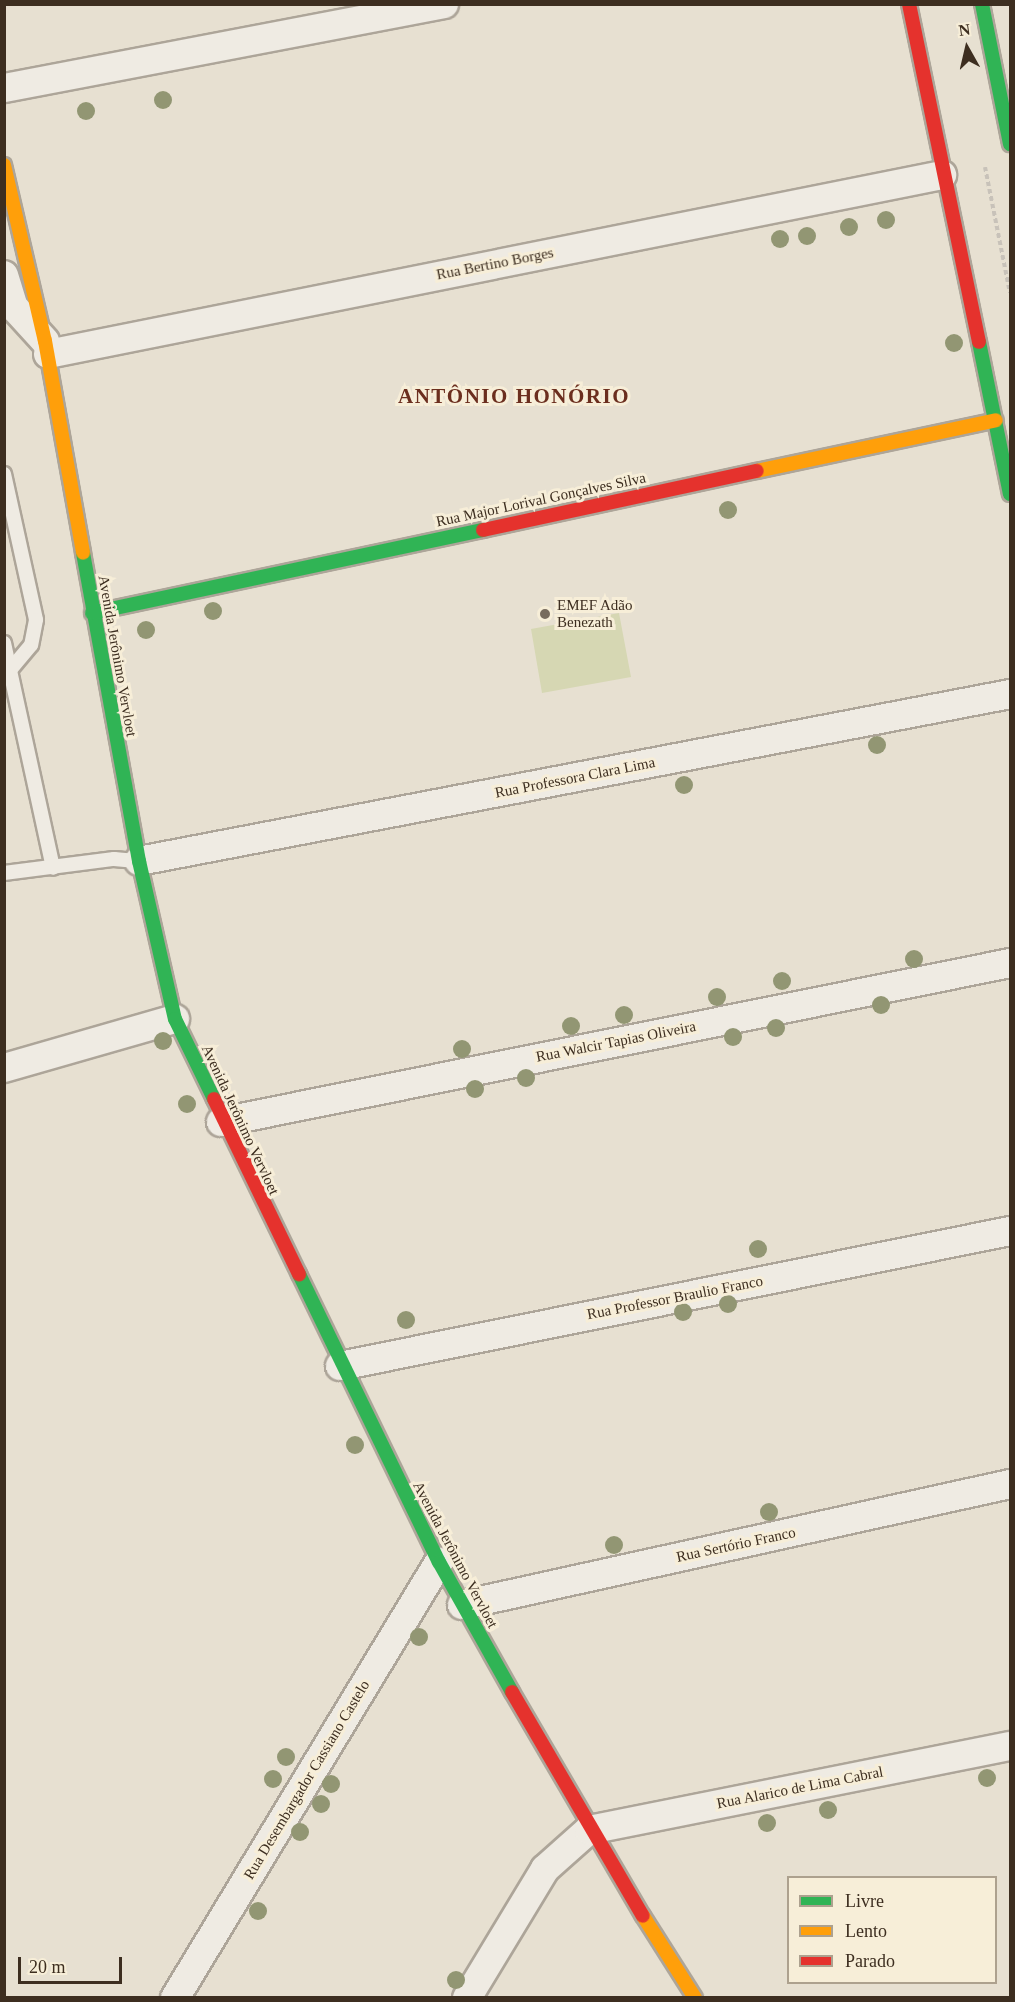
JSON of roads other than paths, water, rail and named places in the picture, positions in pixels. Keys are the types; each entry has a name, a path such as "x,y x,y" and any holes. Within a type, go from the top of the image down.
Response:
{"street":[{"path":"4,88 444,4"},
{"path":"909,4 942,175 1011,494"},
{"path":"982,4 1011,144"},
{"name":"Avenida Jerônimo Vervloet","path":"4,165 46,347 92,613 139,861 175,1019 221,1122 439,1562 589,1830 694,1998"},
{"name":"Rua Bertino Borges","path":"46,347 942,175"},
{"path":"4,275 14,307 46,347"},
{"name":"Rua Major Lorival Gonçalves Silva","path":"92,613 996,420"},
{"name":"Rua Professora Clara Lima","path":"139,861 1011,694"},
{"name":"Rua Walcir Tapias Oliveira","path":"221,1122 1011,963"},
{"path":"4,1068 175,1019"},
{"name":"Rua Professor Braulio Franco","path":"340,1366 1011,1231"},
{"name":"Rua Sertório Franco","path":"462,1605 1011,1484"},
{"name":"Rua Desembargador Cassiano Castelo","path":"175,1998 439,1562"},
{"name":"Rua Alarico de Lima Cabral","path":"589,1830 1011,1746"},
{"path":"467,1998 545,1869 589,1830"}],"lane":[{"path":"4,474 36,620 31,645 12,668"},
{"path":"4,643 12,668 53,868"},
{"path":"4,699 19,704"},
{"path":"4,873 114,859 139,861"}],"place":[{"name":"EMEF Adão Benezath","path":"545,614"}],"district":[{"name":"ANTÔNIO HONÓRIO","path":"514,396"}]}
